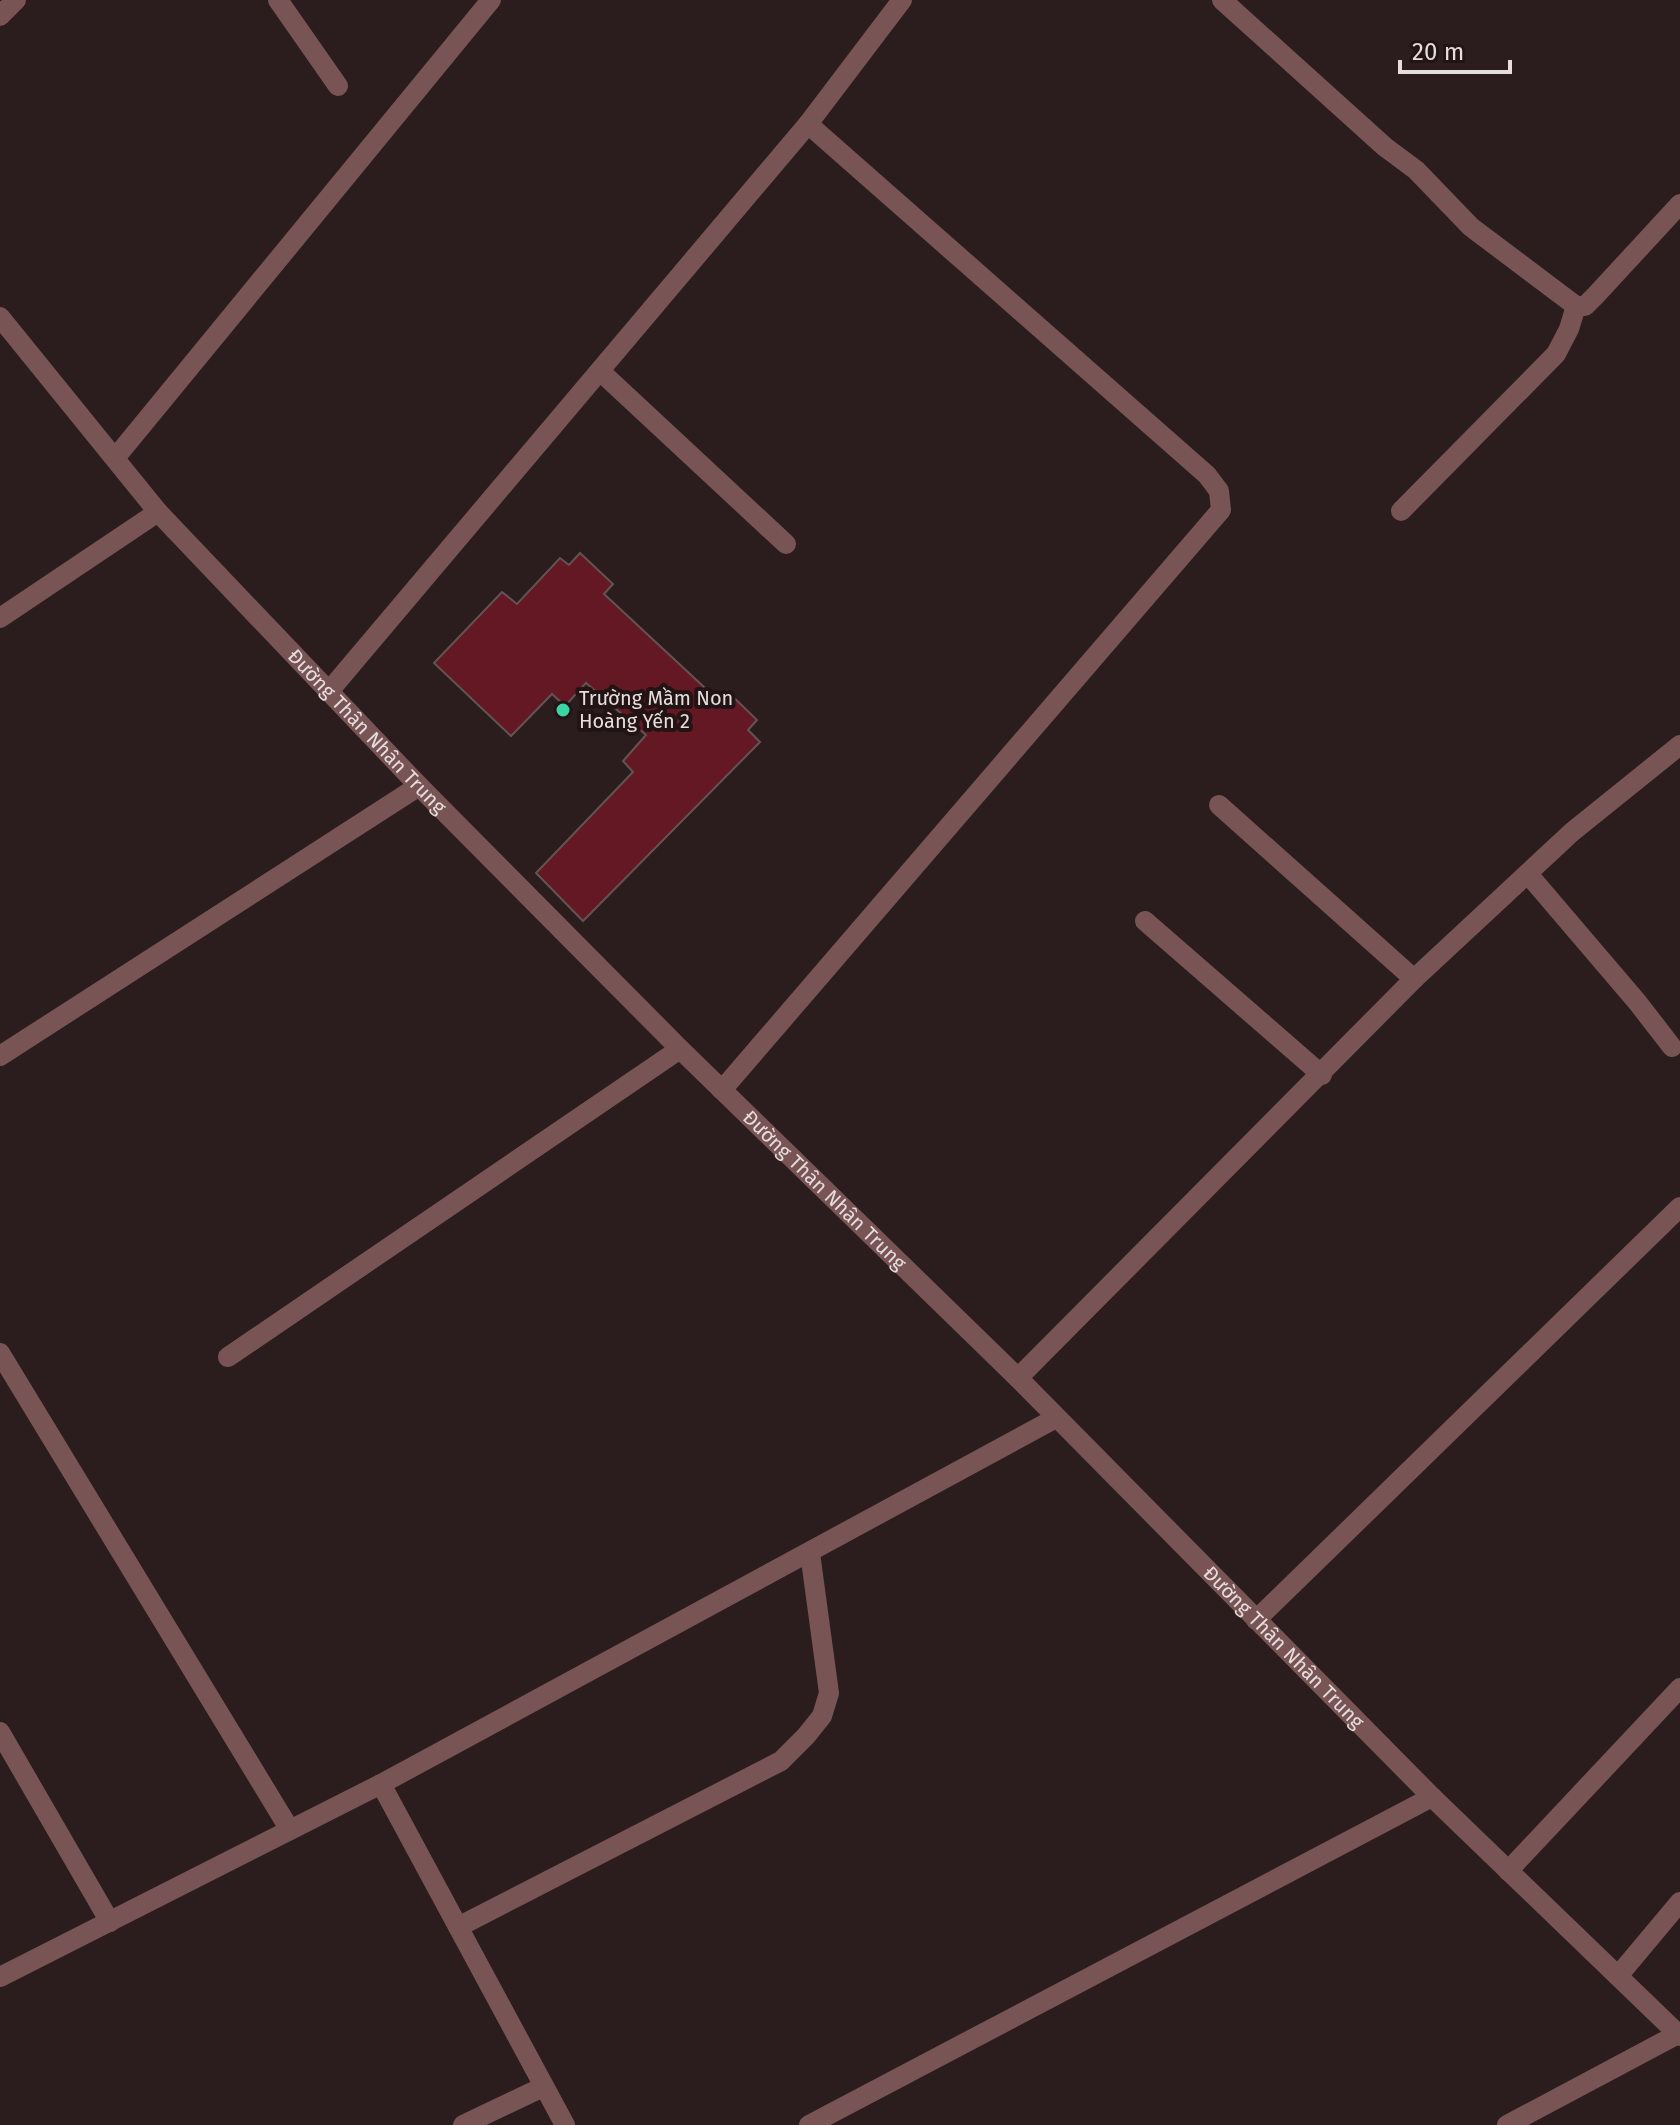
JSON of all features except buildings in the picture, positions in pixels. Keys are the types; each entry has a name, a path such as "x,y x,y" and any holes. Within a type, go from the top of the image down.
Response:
{"street":[{"path":"0,16 16,0"},
{"path":"278,0 338,86"},
{"path":"116,457 491,0"},
{"path":"330,690 808,124 902,0"},
{"path":"1222,0 1385,147 1416,170 1471,227 1576,306 1585,306 1680,204"},
{"path":"722,1090 1221,510 1219,491 1207,475 808,124"},
{"path":"1401,511 1556,354 1576,306"},
{"name":"Đường Thân Nhân Trung","path":"0,317 158,512 419,786 680,1049 1018,1378 1432,1797 1679,2035"},
{"path":"600,371 786,544"},
{"path":"0,618 158,512"},
{"path":"1018,1378 1414,979 1572,832 1680,745"},
{"path":"0,1056 419,786"},
{"path":"1219,805 1414,979"},
{"path":"1528,874 1672,1047"},
{"path":"1145,921 1322,1075"},
{"path":"228,1357 680,1049"},
{"path":"1256,1620 1680,1207"},
{"path":"0,1353 290,1830"},
{"path":"0,1977 381,1784 1056,1418"},
{"path":"458,1927 781,1761 806,1736 822,1716 829,1693 810,1553"},
{"path":"1508,1871 1680,1688"},
{"path":"0,1732 110,1922"},
{"path":"381,1784 565,2125"},
{"path":"809,2125 1432,1797"},
{"path":"1618,1976 1680,1902"},
{"path":"1507,2125 1679,2035"},
{"path":"463,2125 543,2087"}],"place":[{"name":"Trường Mầm Non Hoàng Yến 2","path":"563,710"}]}
